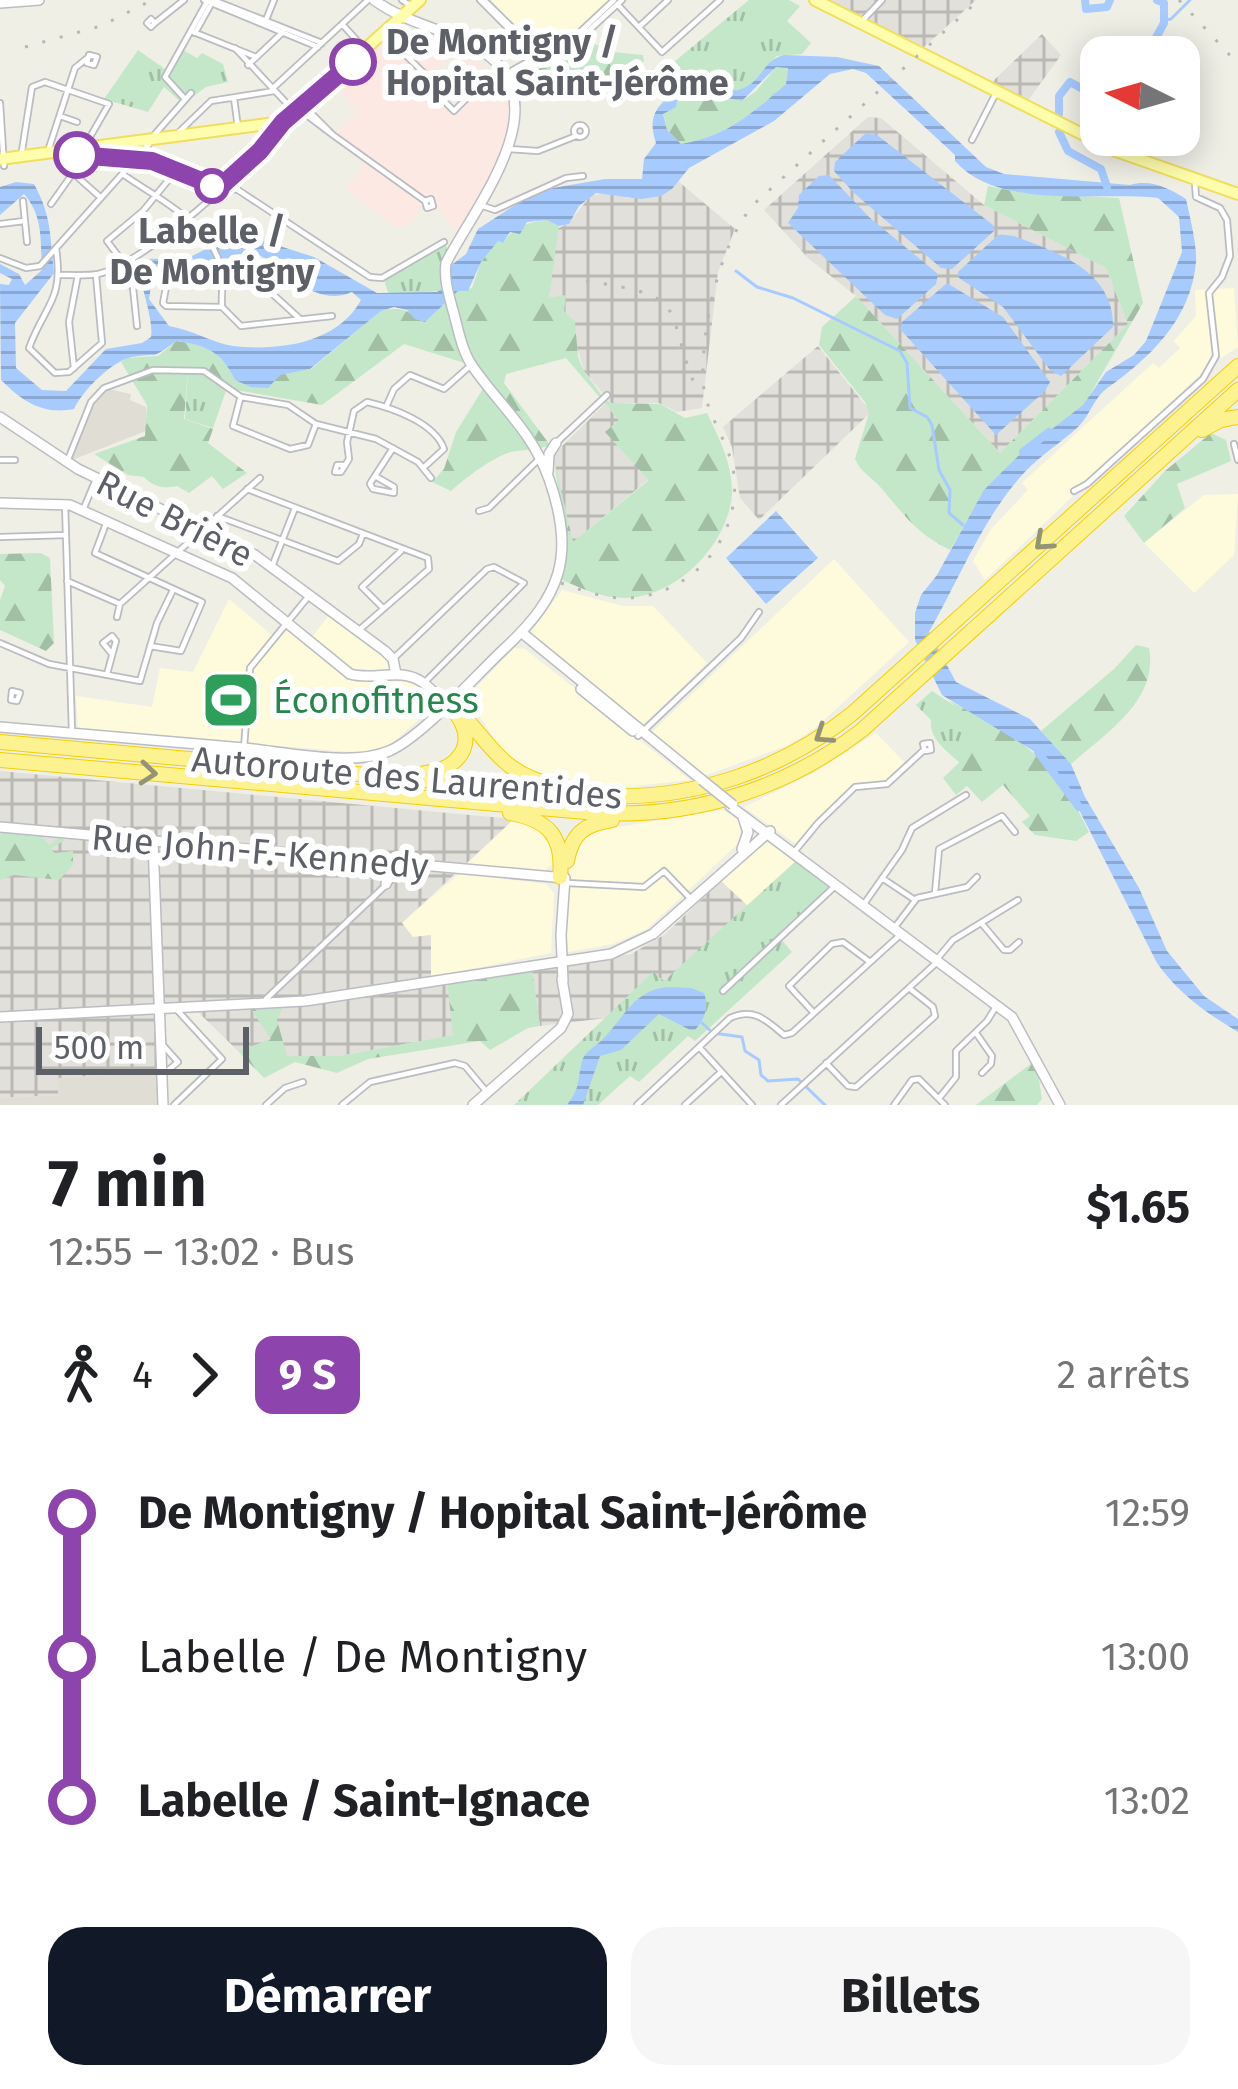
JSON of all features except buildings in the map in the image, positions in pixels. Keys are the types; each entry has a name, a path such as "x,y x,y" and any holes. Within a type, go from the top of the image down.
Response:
{"highway":[{"name":"Autoroute des Laurentides","path":"0,742 587,794 679,792 722,783 766,766 836,727 1238,365"},
{"name":"Autoroute des Laurentides","path":"0,760 597,813 652,812 728,799 797,772 853,737 1238,390"},
{"path":"1173,449 1217,422 1238,416"},
{"path":"370,775 431,773 454,764 465,748 466,736 450,704"},
{"path":"450,704 508,767 536,781 587,794"},
{"path":"452,800 544,824 561,848 566,881"},
{"path":"566,881 570,845 581,830 652,812"}],"main road":[{"path":"815,0 1123,154 1236,196"},
{"path":"2,163 283,122 366,50 411,2"},
{"path":"2,163 52,154"}],"street":[{"path":"0,3 39,0"},
{"path":"155,23 184,0"},
{"path":"265,23 274,0"},
{"path":"0,727 376,756 398,746 450,704 520,633 542,610 559,570 559,529 548,478 518,419 472,365 446,283 446,263 509,149 516,118 505,77 478,48 401,17 375,0 342,24 273,90 206,103 174,138"},
{"path":"482,0 539,58"},
{"path":"639,27 668,0"},
{"path":"384,33 428,77 433,90 454,112 470,95 583,36 617,1 662,52 721,0"},
{"path":"861,22 882,0"},
{"path":"0,258 26,268 40,266 140,158 188,96 165,77 209,1 320,45"},
{"path":"342,24 366,50"},
{"path":"248,65 284,31"},
{"path":"193,32 256,57"},
{"path":"235,48 273,90 424,201"},
{"path":"52,154 74,68 86,59"},
{"path":"21,157 32,87 45,82 109,104 51,204"},
{"path":"972,140 997,91"},
{"path":"234,98 238,130"},
{"path":"0,103 2,163"},
{"path":"60,116 77,122"},
{"path":"60,274 96,274 161,240 227,182 283,122"},
{"path":"509,149 538,151 576,136"},
{"path":"79,152 140,158 219,188 238,190"},
{"path":"136,326 127,260 107,241 175,172"},
{"path":"73,173 102,199"},
{"path":"124,176 186,217 210,244 220,263 222,307"},
{"path":"478,203 495,210 566,178 583,176"},
{"path":"227,182 370,277 383,277 444,242"},
{"path":"1074,490 1107,466 1214,364 1209,292 1227,268 1230,247 1224,214 1197,198 1196,182"},
{"path":"22,201 27,242"},
{"path":"0,224 25,221"},
{"path":"54,250 60,274 57,296 29,348 55,373 62,375 74,368 103,339 96,274"},
{"path":"220,263 168,277 164,305 222,307 241,326 332,316"},
{"path":"74,368 69,322 78,275"},
{"path":"222,276 255,278 300,319"},
{"path":"386,407 394,389 410,375 444,389 472,365"},
{"path":"67,463 91,402 114,382 153,370 204,371 241,397 288,405 316,424 393,448 431,478"},
{"path":"479,511 489,508 607,394"},
{"path":"241,397 233,426 290,449 308,445 316,424"},
{"path":"343,465 349,459 355,411 362,404 386,407 429,430 444,444 423,469"},
{"name":"Rue Brière","path":"0,417 112,488 203,529 271,567 393,658"},
{"path":"548,478 548,457 556,443"},
{"path":"1234,444 1238,460"},
{"path":"375,476 393,448"},
{"path":"0,460 15,460"},
{"path":"112,488 120,473"},
{"path":"83,510 95,478"},
{"path":"117,617 120,604 260,478"},
{"path":"248,489 428,558 431,566 358,631"},
{"path":"0,503 65,503 83,510 232,578 350,674 372,678 396,674 426,685 450,704"},
{"path":"65,503 72,733"},
{"path":"271,567 296,508"},
{"path":"218,516 338,562 359,544 362,534"},
{"path":"106,521 94,553 202,605 181,650 150,646"},
{"path":"0,538 66,535"},
{"path":"383,608 362,587 403,548"},
{"path":"396,674 393,658 487,568 524,583 426,685"},
{"path":"67,581 120,604"},
{"path":"0,643 41,662 140,681 173,590"},
{"path":"244,748 250,668 308,597"},
{"path":"641,734 741,638 759,612"},
{"path":"520,633 531,649 641,734"},
{"path":"520,633 699,781 998,1004 1025,1034 1060,1105"},
{"path":"502,650 515,644 531,649"},
{"path":"107,674 112,654"},
{"path":"794,852 856,786 887,784 924,750"},
{"path":"864,904 912,828 966,795"},
{"path":"732,806 766,831"},
{"path":"935,892 940,849 1002,816 1015,832"},
{"path":"742,817 748,834 742,849"},
{"name":"Rue John-F.-Kennedy","path":"0,827 644,887 664,871 691,899"},
{"path":"691,899 766,831"},
{"path":"0,1017 320,1000 560,959 640,938 766,831"},
{"path":"154,842 163,1105"},
{"path":"379,861 387,869 386,884"},
{"path":"262,1003 408,864"},
{"path":"637,1105 738,1014 763,1016 789,1035 870,962 899,930 916,900 967,887 977,877"},
{"path":"882,878 916,900"},
{"path":"473,1105 561,1028 568,1014 560,959 566,881"},
{"path":"724,991 837,884"},
{"path":"783,1104 909,988 953,940 1018,900"},
{"path":"983,925 1004,950 1019,942"},
{"path":"814,1013 789,986 832,944 843,941 870,962"},
{"path":"826,1063 848,1086 856,1087 934,1016 933,1006 909,988"},
{"path":"940,1097 956,1077 956,1051 998,1004"},
{"path":"174,1105 222,1059 180,1015 178,1007"},
{"path":"975,1033 992,1056 982,1073"},
{"path":"698,1046 752,1105"},
{"path":"342,1105 370,1082 455,1063 465,1066 486,1091"},
{"path":"685,1105 721,1071"},
{"path":"894,1105 912,1080 919,1079 945,1105"},
{"path":"266,1105 285,1088 303,1082"}],"shaded area":[{"path":"491,0 610,0 574,32 545,48"},
{"path":"829,0 976,0 924,47"},
{"path":"421,31 465,47 489,74 475,86 449,57 428,77 433,90 453,111 504,75 515,100 515,131 459,237 433,201 425,201 413,221 400,230 345,190 367,160 333,135 356,112 337,87 354,61 384,33 403,50"},
{"path":"1042,34 1061,55 1027,102 991,83"},
{"path":"868,117 881,118 984,205 1106,268 1128,324 1000,453 856,296 808,258 764,210"},
{"path":"678,181 735,229 718,272 702,408 677,412 659,403 611,403 584,371 576,344 549,299 557,229 569,223 591,195 617,193 628,198 672,189"},
{"path":"1234,288 1238,347 1210,365 985,580 973,561 991,529 1028,490 1022,483 1153,363 1159,368 1180,348 1174,341 1196,316 1195,290"},
{"path":"818,346 871,412 759,520 740,498 732,447 723,427"},
{"path":"104,388 131,394 130,400 146,407 146,431 67,462 91,402"},
{"path":"605,404 619,420 606,433 649,479 572,543 553,455"},
{"path":"1238,494 1234,555 1194,593 1144,543 1204,495"},
{"path":"834,559 909,642 813,730 786,746 704,776 651,733"},
{"path":"562,590 623,606 653,606 707,663 642,726 529,634"},
{"path":"229,599 274,637 287,622 307,644 329,615 392,660 393,680 414,683 437,703 389,746 363,753 78,729 76,696 152,707 160,668 193,672"},
{"path":"514,648 525,649 690,780 616,788 533,772 501,751 484,722 463,701"},
{"path":"876,733 905,763 885,781 855,783 796,844 744,807 812,774"},
{"path":"0,771 514,819 402,923 413,937 431,935 431,983 447,981 454,1035 339,1056 286,1056 280,1039 238,1051 194,1008 160,1008 161,1072 59,1078 59,1095 0,1098"},
{"path":"723,810 739,821 741,841 647,929 613,944 566,949 563,923 570,872 583,839 594,831"},
{"path":"514,819 545,833 554,846 555,862 543,872 465,866"},
{"path":"768,840 797,860 749,907 721,881"},
{"path":"460,873 546,884 554,893 551,953 431,977 431,936 413,937 401,923"},
{"path":"721,881 749,907 663,982 653,973 606,1018 540,1026 531,969 631,954 664,935"},
{"path":"161,1072 163,1105 0,1105 0,1098 58,1095 58,1078"}],"green space":[{"path":"749,0 789,0 800,6 787,21 811,43 802,54 777,56 750,85 730,92 663,71"},
{"path":"583,39 613,52 643,55 644,61 618,84 605,88 579,85 533,68"},
{"path":"138,50 169,72 183,50 197,58 202,53 223,64 228,82 206,87 183,104 164,87 148,112 104,99"},
{"path":"776,67 788,67 786,84 726,129 681,144 667,130 663,113 675,107 678,97 693,92 742,101"},
{"path":"988,186 1023,193 1119,198 1143,303 1084,405 1021,453 985,490 950,550 912,523 857,464 869,413 819,345 822,327 856,296 1000,453 1128,324 1106,268 984,205"},
{"path":"548,220 559,226 549,298 566,295 564,311 575,322 578,357 603,397 611,403 660,404 685,418 707,413 728,462 732,494 721,532 696,565 663,588 617,598 562,580 563,520 553,455 573,542 649,480 605,432 619,420 566,358 506,374 504,383 550,445 504,455 451,491 432,482 444,469 456,432 486,384 471,365 404,344 322,405 230,389 208,372 188,370 184,419 213,429 208,443 247,473 223,489 212,476 189,493 177,486 159,486 128,475 94,454 145,436 147,405 121,362 127,358 158,356 176,341 212,352 235,380 311,369 381,311 404,310 425,322 458,291 472,288 481,262 497,241 503,243 522,226"},
{"path":"444,242 451,254 441,264 441,291 389,295 383,277"},
{"path":"171,344 227,388 213,428 185,419 188,371"},
{"path":"1211,433 1226,440 1231,461 1177,484 1185,508 1144,543 1124,516 1165,471"},
{"path":"41,553 50,558 54,643 46,651 0,630 5,586 0,580 0,554"},
{"path":"1136,645 1149,648 1150,667 1138,699 1071,764 1041,731"},
{"path":"932,691 970,716 988,735 960,763 940,744 931,720 916,705"},
{"path":"948,700 1032,752 1062,785 1089,832 1076,841 1035,835 1022,822 1030,816 1003,785 982,802 967,786 956,795 943,778 988,735"},
{"path":"0,832 41,836 49,845 60,837 65,840 50,849 73,851 73,865 59,880 14,875 0,880"},
{"path":"797,860 832,883 781,939 792,952 695,1041 688,1036 639,1082 630,1076 598,1105 514,1105 653,972 664,981"},
{"path":"532,969 540,1026 490,1050 480,1041 368,1059 337,1073 295,1062 264,1078 238,1051 271,1039 248,1005 285,1003 277,1020 287,1056 339,1056 453,1035 447,981"},
{"path":"1036,1060 1042,1099 1037,1105 976,1105"}],"water":[{"path":"777,57 837,57 879,66 986,167 1004,174 1152,184 1186,199 1196,262 1186,303 1176,320 1151,352 1102,392 1079,426 1008,492 929,632 956,682 1030,719 1071,764 1139,888 1167,951 1204,996 1238,1019 1238,1032 1193,1002 1157,963 1069,790 1040,755 942,695 915,640 921,595 984,490 1021,453 1083,405 1106,372 1134,355 1146,341 1182,252 1179,217 1158,198 1050,196 997,187 974,177 866,73 853,69 830,74 774,121 689,168 661,196 641,199 596,193 579,206 569,224 527,222 520,234 510,232 503,243 498,241 481,262 468,291 458,291 425,322 407,310 381,311 310,369 280,375 268,388 235,380 212,352 176,341 158,354 132,357 107,370 74,409 34,405 1,380 0,284 9,285 12,279 0,273 0,264 19,274 25,285 42,270 35,212 24,194 0,215 0,187 34,184 51,237 54,273 15,323 16,368 42,390 66,391 106,349 151,337 138,265 145,259 188,258 216,244 264,241 314,257 377,293 437,292 451,282 450,266 466,254 478,229 524,199 547,189 605,179 642,179 644,159 656,143 654,115 684,84 738,90 751,84","holes":["776,67 788,68 786,84 726,129 681,144 667,130 663,114 676,107 678,97 693,92 742,101","254,252 313,291 339,296 352,292 361,300 350,315 322,335 287,345 250,347 169,326 149,299 152,280 148,271 153,266 183,269"]},
{"path":"866,133 877,135 993,225 994,231 952,269 941,268 834,171 835,162"},
{"path":"829,175 869,217 938,274 936,284 897,319 885,315 788,223 798,208 799,195 819,176"},
{"path":"998,235 1063,257 1089,273 1107,296 1113,327 1061,376 1050,370 1003,307 959,278 958,272"},
{"path":"947,283 1003,317 1050,382 996,435 900,329 902,322"},
{"path":"776,511 818,558 766,604 726,558"},
{"path":"667,987 704,993 705,1013 695,1030 659,1014 621,1050 600,1056 583,1105 567,1105 577,1088 585,1054 637,1000"}],"waterway":[{"path":"1085,0 1086,9 1107,7 1110,0"},
{"path":"1157,0 1164,3 1164,23 1157,36"},
{"path":"1165,20 1190,0"},
{"path":"1059,114 1059,96 1070,82 1080,87"},
{"path":"1059,132 1068,151 1101,169 1107,187"},
{"path":"736,271 757,287 793,298 900,351 907,363 910,408 932,425 939,470 950,490 949,513 963,525"},
{"path":"1023,452 1049,432"},
{"path":"1038,752 1079,807"},
{"path":"702,1023 713,1033 742,1037 745,1051 759,1060 761,1075 768,1081 798,1079 825,1105"}],"railway":[{"path":"25,47 101,26 152,0"},
{"path":"561,583 608,597 648,595 670,588 706,561 729,522 734,499 728,451 712,416 703,379 709,311 731,241 754,204 979,0"},
{"path":"1179,0 1238,64"},
{"path":"586,281 645,293 660,301 675,324 698,393"}],"bus line":[{"path":"77,155 140,158 219,188 260,151 283,122 353,62"}],"place":[{"name":"De Montigny / Hopital Saint-Jérôme","path":"353,62"},
{"name":"Labelle / De Montigny","path":"212,186"},
{"name":"Éconofitness","path":"231,700"}]}
